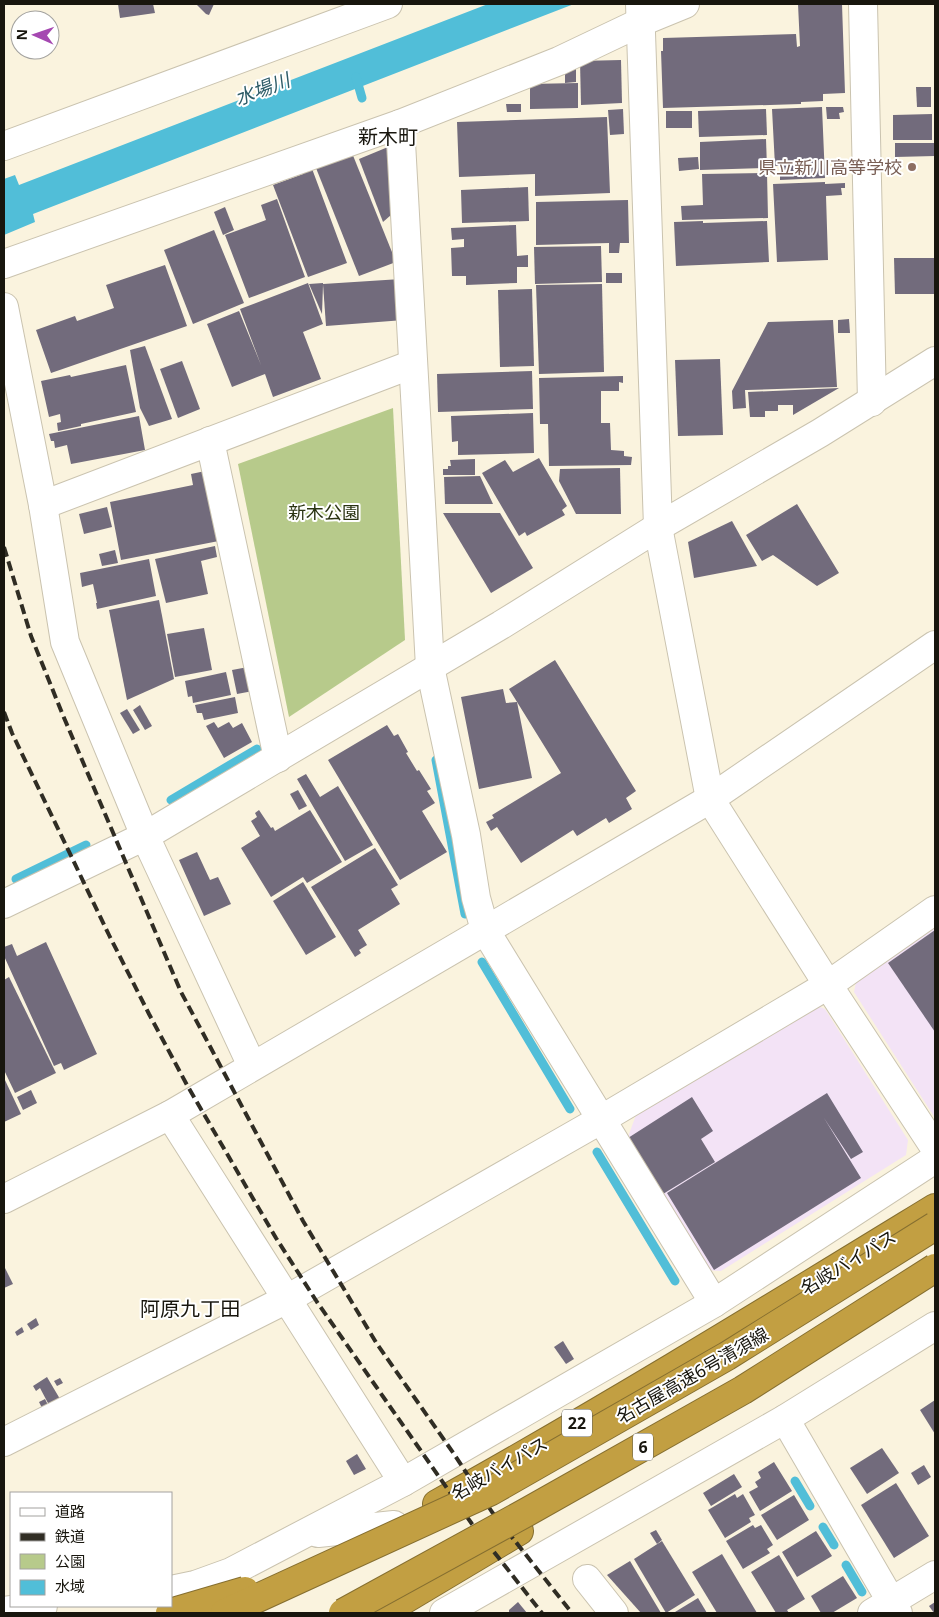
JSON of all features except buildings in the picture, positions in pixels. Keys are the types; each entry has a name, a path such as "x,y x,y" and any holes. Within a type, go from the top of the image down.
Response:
{"highway":[{"name":"名岐バイパス","path":"205,1613 394,1526 503,1467 733,1332 935,1208"},
{"name":"名古屋高速6号清須線","path":"225,1613 491,1491 727,1356 935,1226"},
{"name":"名古屋高速6号清須線","path":"343,1613 743,1390 935,1268"},
{"path":"373,1613 396,1607 760,1388 935,1279"},
{"path":"170,1613 332,1564"}],"street":[{"path":"4,146 388,4"},
{"path":"4,264 400,124 559,61 640,10 685,4"},
{"path":"863,4 872,402"},
{"path":"640,10 658,527 710,799 828,985 935,1148"},
{"path":"400,124 430,667 466,835 476,898 485,930 714,1303"},
{"path":"4,307 44,505 66,642 145,836 252,1066"},
{"path":"4,904 145,836 501,625 658,527 872,402 935,361"},
{"path":"44,505 413,364"},
{"path":"210,442 278,758"},
{"path":"4,1199 170,1115 710,799 935,645"},
{"path":"4,1442 287,1299 602,1119 828,985 935,910"},
{"path":"170,1115 402,1482"},
{"path":"172,1590 195,1585 231,1572 402,1482 714,1303 935,1159"},
{"path":"459,1610 785,1419 935,1326"},
{"path":"785,1419 887,1609 935,1575"},
{"path":"304,1534 394,1526"},
{"path":"205,1613 276,1548"},
{"path":"587,1579 614,1613"},
{"path":"4,1611 35,1607"}],"shaded area":[{"path":"935,923 935,1118 854,992 857,977"},
{"path":"812,1004 825,1009 908,1140 906,1155 721,1271 703,1270 625,1145 636,1115"}],"green space":[{"name":"新木公園","path":"393,408 405,640 289,717 238,464"}],"water":[{"path":"488,4 574,4 33,214 35,222 4,235 4,179 15,175 19,185"}],"waterway":[{"path":"356,77 362,98"},
{"path":"171,800 257,749"},
{"path":"436,760 465,914"},
{"path":"16,879 86,845"},
{"path":"482,962 570,1109"},
{"path":"597,1152 675,1281"},
{"path":"795,1481 810,1506"},
{"path":"823,1527 834,1545"},
{"path":"846,1565 862,1592"}],"railway":[{"path":"4,547 31,636 181,992 303,1221 377,1344 492,1512 572,1613"},
{"path":"4,712 12,733 149,1014 187,1085 276,1238 317,1302 472,1524 542,1613"}],"place":[{"name":"県立新川高等学校","path":"912,167"}],"district":[{"name":"新木町","path":"388,136"},
{"name":"阿原九丁田","path":"190,1308"}],"water label":[{"name":"水場川","path":"262,89"}]}
